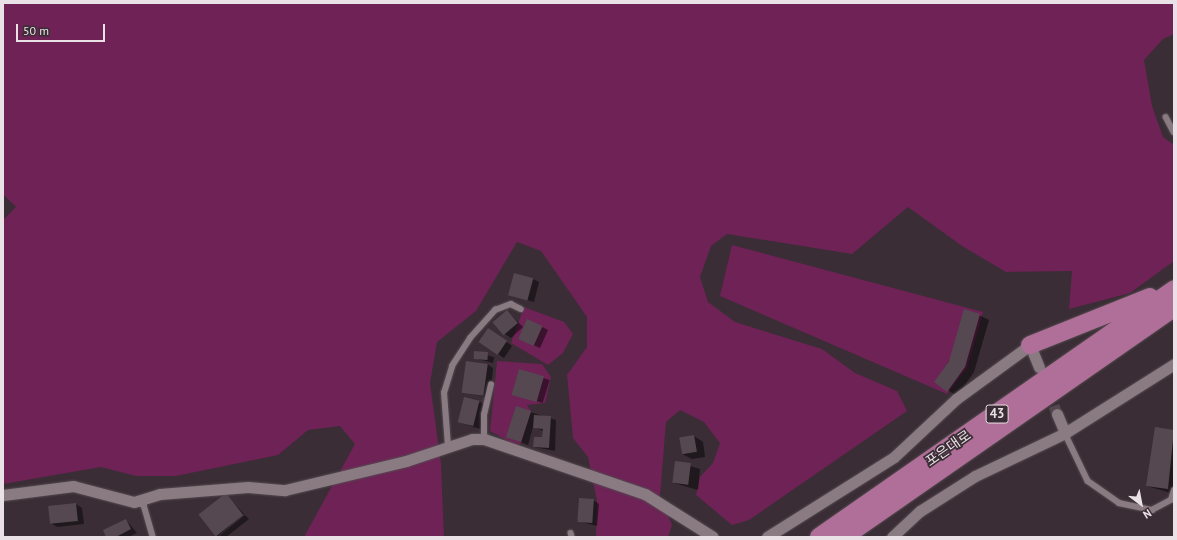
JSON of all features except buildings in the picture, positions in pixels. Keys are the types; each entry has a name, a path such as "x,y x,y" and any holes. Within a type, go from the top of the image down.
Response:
{"highway":[{"path":"1030,345 1105,317 1174,284"},
{"name":"포은대로","path":"819,537 1174,289"},
{"name":"포은대로","path":"844,537 1174,308"}],"street":[{"path":"767,537 894,457 956,399 1030,345 1039,367"},
{"path":"892,537 920,511 975,476 1065,433 1174,364"},
{"path":"1057,414 1065,433"},
{"path":"3,495 73,486 134,502 160,494 310,486 368,468 406,461 448,446 484,439 645,494 713,537"}],"lane":[{"path":"1166,117 1174,132"},
{"path":"448,446 444,393 452,366 470,338 495,310 511,304 521,309"},
{"path":"484,439 484,415 491,385"},
{"path":"1065,433 1088,481 1119,503 1152,510 1172,500 1174,490"},
{"path":"134,502 144,505 153,537"}],"shaded area":[{"path":"3,3 1174,3 1174,34 1163,39 1144,60 1152,106 1163,137 1174,145 1174,261 1130,293 1069,309 1072,271 1006,272 962,246 908,207 852,254 727,234 711,246 700,277 708,302 735,322 822,349 855,373 897,391 907,411 749,520 732,525 696,495 700,477 713,463 720,443 704,422 680,410 666,422 660,496 672,525 668,537 596,537 597,501 588,457 573,438 567,375 587,347 587,317 541,251 517,242 476,311 437,342 430,383 441,464 444,537 304,537 355,444 340,426 308,430 278,455 176,476 136,476 101,467 3,484 3,220 16,207 3,194"},
{"path":"732,245 983,312 967,368 947,394 720,296"},
{"path":"524,307 564,322 573,334 563,353 548,365 511,343"},
{"path":"497,361 542,364 551,377 545,403 527,405 531,411 522,442 517,446 490,431"}],"tunnel":[{"path":"1048,390 1057,414"}]}
